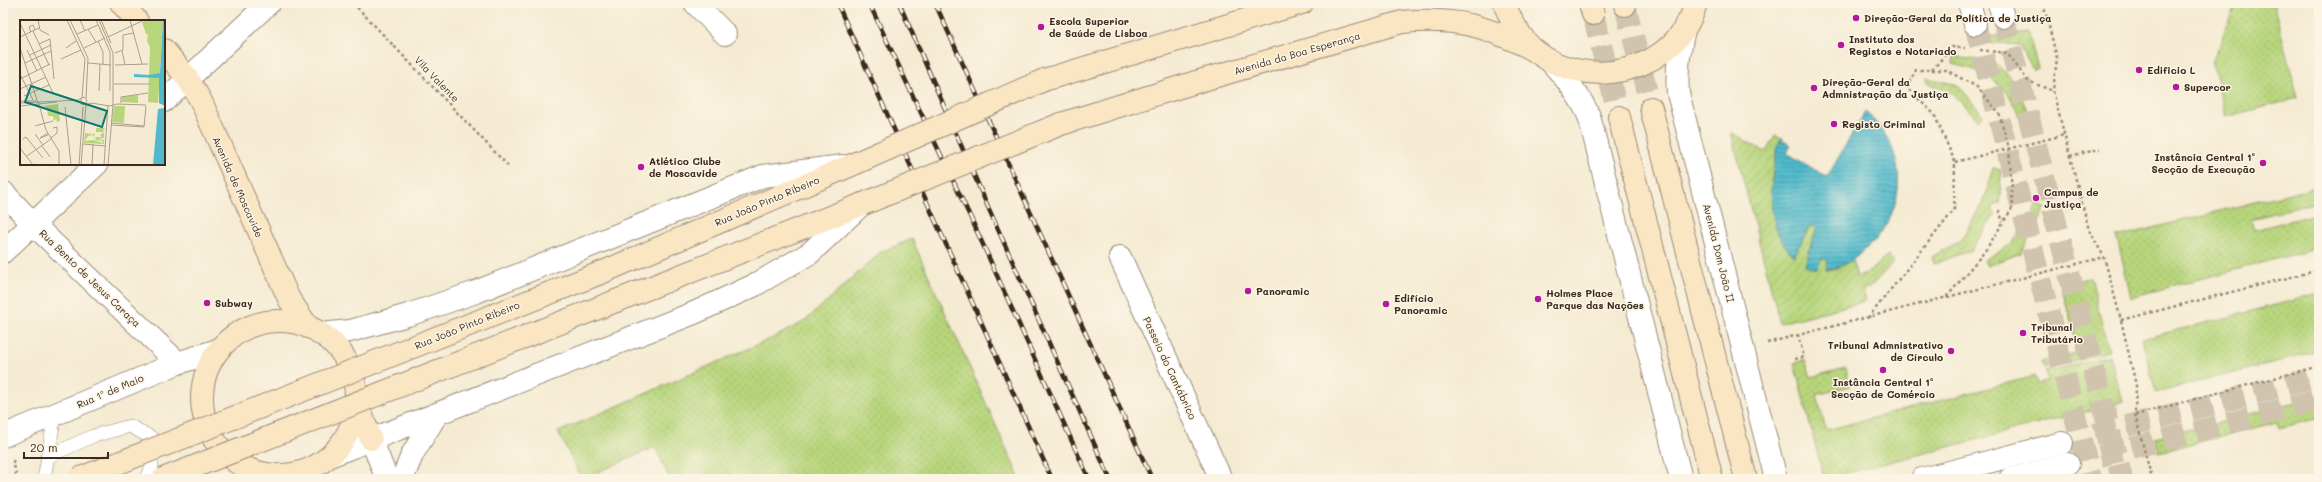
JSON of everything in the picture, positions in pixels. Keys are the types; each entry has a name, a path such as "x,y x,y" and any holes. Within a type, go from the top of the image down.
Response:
{"main road":[{"path":"121,3 136,20"},
{"name":"Rua João Pinto Ribeiro","path":"78,479 603,272 1044,80 1302,3"},
{"path":"1504,3 1510,20 1521,36 1542,56"},
{"name":"Avenida da Boa Esperança","path":"863,204 1061,124 1196,82 1402,22 1428,20 1469,24 1503,34 1568,69 1586,73 1606,74 1625,71 1643,65 1660,54 1674,42 1693,10"},
{"name":"Avenida de Moscavide","path":"165,51 188,78 201,101 288,299 314,330"},
{"path":"1651,108 1746,479"},
{"path":"1619,117 1712,479"},
{"path":"152,477 616,301 863,204"},
{"path":"284,321 314,330 331,341 346,359 354,380 356,404 350,429 332,454 314,467 289,475 257,476 224,452 210,434 203,414 202,391 207,369 218,350 237,334 260,324 284,321"},
{"path":"356,404 371,439"}],"street":[{"path":"165,100 269,3"},
{"path":"695,3 725,34"},
{"path":"1969,3 1975,24"},
{"name":"Avenida Dom João II","path":"1693,10 1679,50 1676,75 1678,93 1776,479"},
{"path":"1542,56 1571,84 1581,99 1589,116 1681,479"},
{"name":"Rua João Pinto Ribeiro","path":"314,330 338,334 408,315 476,292 763,176 854,164"},
{"path":"3,252 96,165"},
{"name":"Rua Bento de Jesus Caraça","path":"3,192 33,224 178,363"},
{"path":"332,454 694,313 755,285 810,254 863,204"},
{"name":"Passeio do Cantábrico","path":"1120,258 1221,479"},
{"name":"Rua 1º de Maio","path":"3,436 178,363 218,350"},
{"path":"402,479 413,454 438,414"},
{"path":"371,439 387,479"},
{"path":"1922,479 2062,443"},
{"path":"2010,479 2068,464"}],"lane":[{"path":"44,479 54,415"},
{"path":"47,456 93,436 130,426 152,438 152,477 224,452"}],"path":[{"name":"Vila Valente","path":"353,3 509,167"},
{"path":"2043,3 2057,58 2053,91 2088,230 2104,257 2121,320 2136,385 2135,415 2152,479"},
{"path":"1932,70 1952,47 1967,48"},
{"path":"1975,50 2007,53 2028,81 2053,91"},
{"path":"1868,318 1954,210 1955,162 1934,114 1907,88 1916,70 1946,70 1977,87 1999,113 2009,148 2013,208 1985,251 1946,298"},
{"path":"1955,162 2064,135"},
{"path":"2070,156 2100,149"},
{"path":"1999,210 2003,223"},
{"path":"1743,349 2104,257"},
{"path":"2121,320 2319,270"},
{"path":"1795,359 1804,357 1798,335"},
{"path":"2135,415 2319,366"}],"green space":[{"path":"2236,3 2273,3 2298,98 2226,117 2212,63"},
{"path":"2028,33 2038,68 2033,70 2019,45 1977,41 1976,38"},
{"path":"1954,56 1993,61 2015,82 2032,123 2025,126 2008,94 1986,73 1953,64"},
{"path":"1927,78 1958,85 1983,115 1978,120 1954,94 1926,82"},
{"path":"1731,132 1765,152 1775,135 1781,138 1777,151 1773,183 1775,217 1785,246 1794,256 1811,225 1817,228 1805,265 1822,258 1829,261 1826,269 1835,269 1852,260 1857,277 1867,273 1888,256 1894,262 1870,287 1863,289 1866,301 1780,323"},
{"path":"1994,167 2001,170 2000,204 1992,207 1995,215 1971,250 1934,264 1932,257 1960,241 1984,201"},
{"path":"2314,187 2318,202 2251,219 2254,230 2319,213 2319,248 2131,297 2117,237"},
{"path":"2039,203 2046,207 2021,253 1987,266 1984,260 2012,244"},
{"path":"912,239 1020,479 670,479 655,447 582,479 558,432 775,337 805,321 881,252"},
{"path":"2090,277 2109,351 2044,369 2042,362 2079,352 2061,285"},
{"path":"2319,294 2319,351 2156,393 2142,339"},
{"path":"2110,355 2123,402 1824,479 1794,363 1805,360 1811,377 1846,368 1850,386 1817,395 1826,430 2035,376 2037,384 2047,381 2045,372"},
{"path":"2319,396 2319,418 2279,428 2277,422 2159,452 2155,438"}],"water":[{"path":"1865,112 1879,126 1889,142 1896,159 1898,177 1897,195 1892,212 1883,229 1871,244 1850,261 1833,268 1826,269 1828,261 1822,258 1817,269 1805,265 1817,228 1810,225 1794,256 1784,245 1773,218 1771,187 1779,143 1781,138 1791,145 1787,153 1827,177"}],"tunnel":[{"path":"1625,5 1651,108"},
{"path":"1593,14 1619,117"},
{"path":"2003,17 2122,479"},
{"path":"1975,24 2091,479"},
{"path":"2095,434 2319,377"},
{"path":"2100,456 2319,400"}],"railway":[{"path":"837,3 1052,479"},
{"path":"869,3 975,227 1089,479"},
{"path":"899,3 988,207 1110,479"},
{"path":"935,3 1152,479"}],"place":[{"name":"Direção-Geral da Política de Justiça","path":"1856,18"},
{"name":"Escola Superior de Saúde de Lisboa","path":"1041,27"},
{"name":"Instituto dos Registos e Notariado","path":"1841,45"},
{"name":"Edificio L","path":"2139,70"},
{"name":"Supercor","path":"2176,87"},
{"name":"Direção-Geral da Admnistração da Justiça","path":"1814,88"},
{"name":"Registo Criminal","path":"1834,124"},
{"name":"Instância Central 1ª Secção de Execução","path":"2263,163"},
{"name":"Atlético Clube de Moscavide","path":"641,167"},
{"name":"Campus de Justiça","path":"2036,198"},
{"name":"Panoramic","path":"1248,291"},
{"name":"Holmes Place Parque das Nações","path":"1538,299"},
{"name":"Subway","path":"207,303"},
{"name":"Edifício Panoramic","path":"1386,304"},
{"name":"Tribunal Tributário","path":"2023,333"},
{"name":"Tribunal Admnistrativo de Círculo","path":"1951,351"},
{"name":"Instância Central 1ª Secção de Comércio","path":"1883,370"}]}
